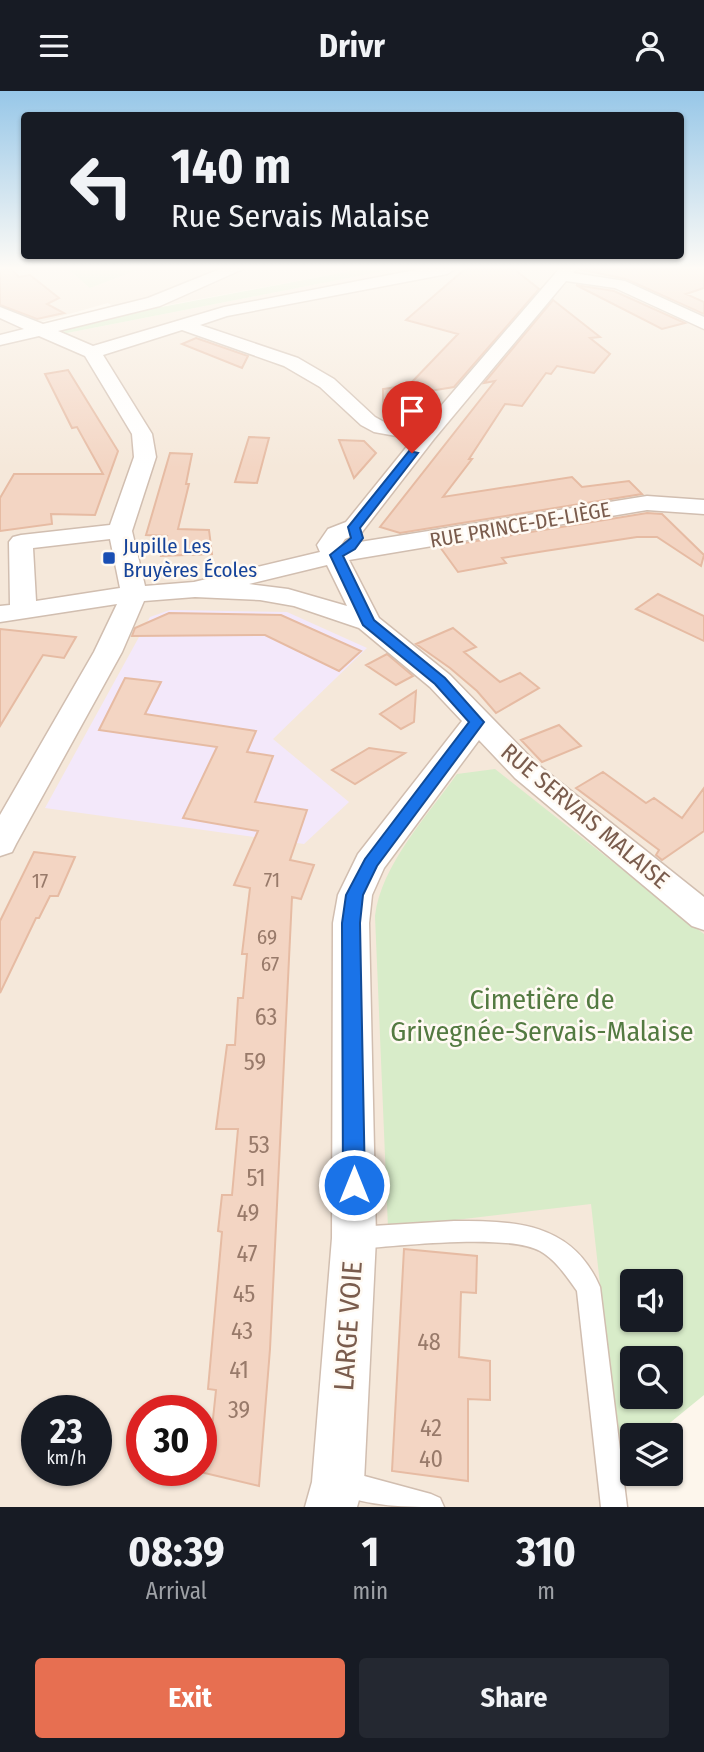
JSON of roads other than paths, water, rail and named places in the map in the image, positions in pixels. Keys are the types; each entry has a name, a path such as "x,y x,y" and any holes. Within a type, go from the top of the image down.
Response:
{"street":[{"path":"0,340 18,335"},
{"path":"0,844 108,652 135,594 120,531 145,457 142,435 92,352 50,335"},
{"path":"92,352 146,335"},
{"path":"213,335 291,362 327,383 368,421 381,428 427,435"},
{"path":"336,555 351,547 357,538 354,527 427,435 512,335"},
{"name":"RUE PRINCE-DE-LIÈGE","path":"188,591 336,555 647,503 704,506"},
{"path":"120,531 21,542 11,612 135,594 188,591 262,592 328,607 368,622"},
{"name":"RUE SERVAIS MALAISE","path":"336,555 368,622 440,681 526,771 701,907"},
{"name":"LARGE VOIE","path":"335,1494 354,1238 351,923 355,895 370,863 477,722"}],"lane":[{"path":"354,1238 513,1232 543,1240 568,1258 588,1287 614,1507"},
{"path":"335,1494 431,1507"}],"place":[{"name":"Jupille Les Bruyères Écoles","path":"109,558"}],"park label":[{"name":"Cimetière de Grivegnée-Servais-Malaise","path":"542,1015"}]}
